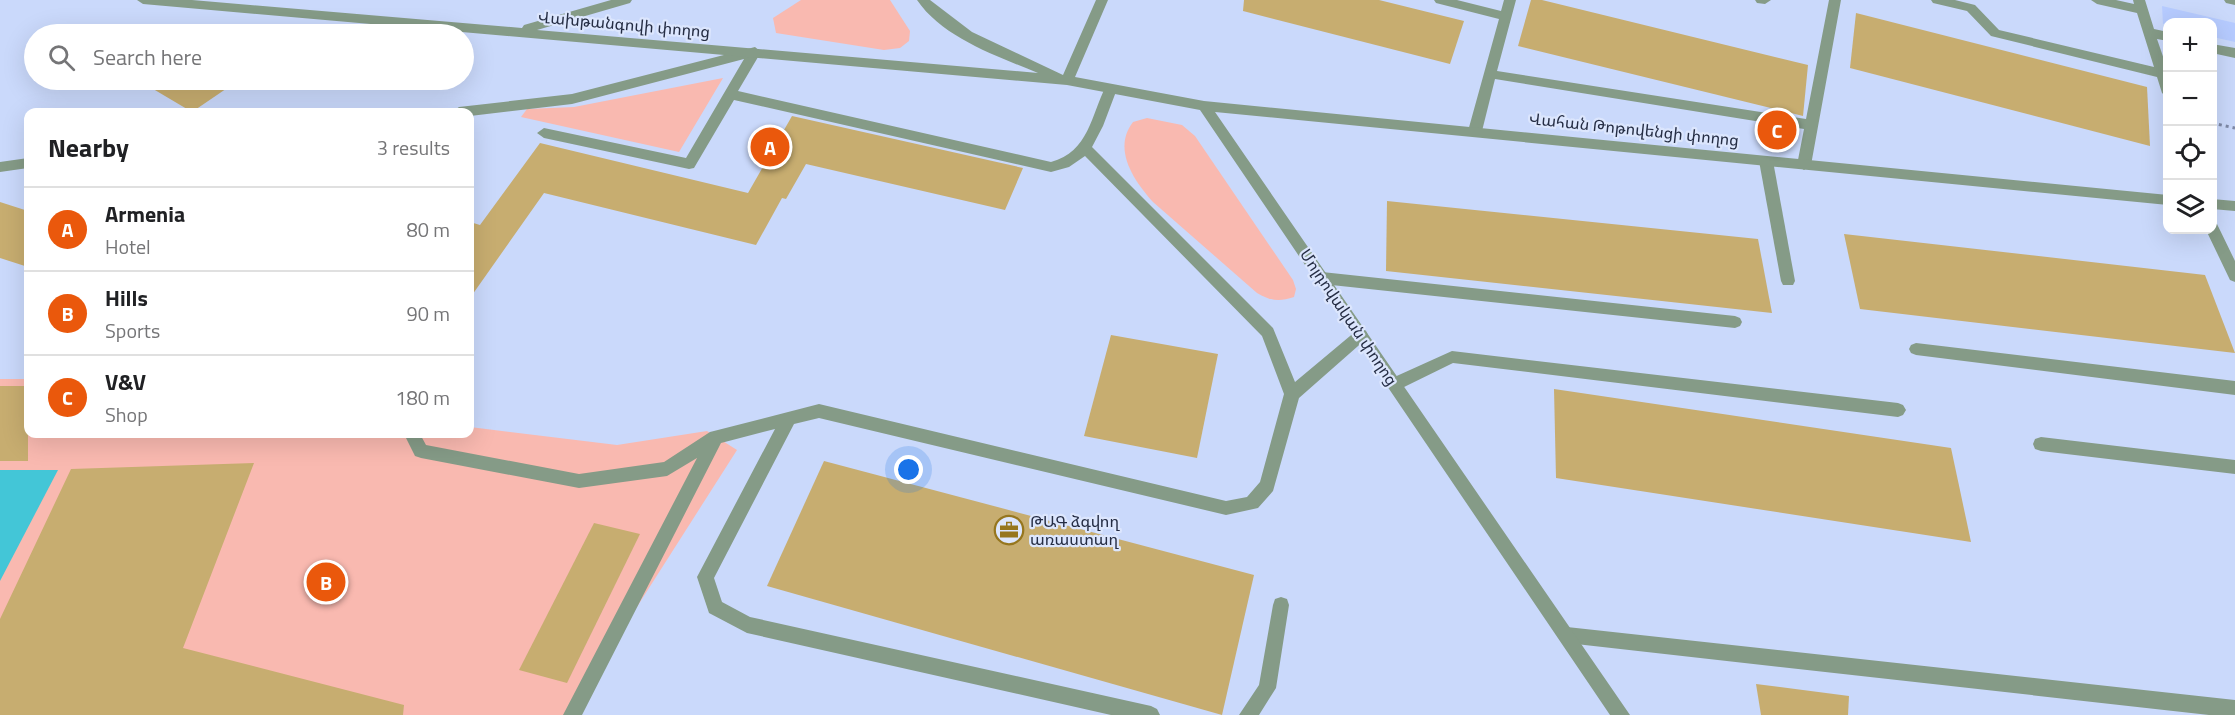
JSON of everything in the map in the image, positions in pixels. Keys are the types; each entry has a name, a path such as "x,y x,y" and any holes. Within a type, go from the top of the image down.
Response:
{"street":[{"name":"Վախթանգովի փողոց","path":"143,0 437,24"},
{"path":"518,31 626,0"},
{"path":"923,0 943,20 976,42 1067,80 1204,106"},
{"path":"1067,80 1102,0"},
{"path":"1440,0 1505,16"},
{"path":"1475,131 1510,0"},
{"path":"1803,165 1835,0"},
{"path":"1937,0 1971,8 1995,33 2162,74"},
{"path":"2097,0 2141,5 2163,77"},
{"path":"2230,0 2235,1"},
{"name":"Վախթանգովի փողոց","path":"474,27 1067,80"},
{"path":"2149,32 2163,36"},
{"path":"2217,49 2235,53"},
{"path":"544,133 689,164 755,52"},
{"path":"474,110 572,99 755,52"},
{"path":"1490,74 1811,125"},
{"path":"730,94 1051,167 1067,163 1086,149 1111,89"},
{"name":"Վահան Թոթովենցի փողոց","path":"1204,106 2163,200"},
{"name":"Մոլդովական փողոց","path":"1204,106 1621,715"},
{"path":"1086,149 1268,332 1292,394"},
{"path":"1766,161 1788,281"},
{"path":"0,166 24,163"},
{"path":"2217,205 2235,207"},
{"path":"2215,234 2235,276"},
{"path":"1322,278 1735,322"},
{"path":"414,438 421,451 579,481 667,469 716,437 819,411 1226,508 1252,503 1267,486 1292,394 1361,335"},
{"path":"1916,349 2235,388"},
{"path":"1395,384 1452,357 1898,410"},
{"path":"789,418 705,577 716,607 747,625 1151,715"},
{"path":"572,715 716,437"},
{"path":"2041,444 2235,467"},
{"path":"1248,715 1267,688 1281,605"},
{"path":"1567,635 2235,709"}],"path":[{"path":"2217,124 2235,128"}],"shaded area":[{"path":"801,0 890,0 910,31 909,41 900,48 884,50 776,33 773,18"},
{"path":"2162,6 2214,18 2163,18 2163,24"},
{"path":"2217,19 2235,23 2235,42 2217,38"},
{"path":"723,78 679,152 521,117 527,109 574,107"},
{"path":"1147,118 1182,125 1195,136 1293,280 1296,289 1294,297 1275,300 1257,293 1146,194 1128,164 1125,143 1127,132 1133,122"},
{"path":"0,379 24,379 24,438 474,438 474,427 617,445 707,431 737,450 568,715 0,715"},
{"path":"0,470 58,470 0,581"}],"building":[{"path":"1244,0 1379,0 1464,21 1450,64 1243,11"},
{"path":"1531,0 1542,0 1808,65 1803,116 1518,46"},
{"path":"1856,13 2147,87 2150,146 1850,68"},
{"path":"155,90 224,90 198,108 185,108"},
{"path":"792,116 1023,168 1005,210 806,164 786,199 782,198 756,245 544,193 474,292 474,223 480,225 540,143 748,193"},
{"path":"1387,201 1758,239 1772,313 1386,271"},
{"path":"0,202 24,210 24,266 0,258"},
{"path":"1844,234 2205,275 2235,353 1860,309"},
{"path":"1111,335 1218,354 1197,458 1084,436"},
{"path":"0,386 24,386 24,438 28,438 28,461 0,461"},
{"path":"1554,389 1951,448 1971,542 1556,478"},
{"path":"824,461 1254,575 1222,715 767,586"},
{"path":"254,463 183,648 404,705 403,715 0,715 0,619 71,469"},
{"path":"594,523 640,534 567,683 519,670"},
{"path":"1756,684 1849,696 1848,715 1761,715"}],"place":[{"name":"V&V","path":"1777,130"},
{"name":"Armenia","path":"770,147"},
{"name":"ԹԱԳ ձգվող առաստաղ","path":"1009,530"},
{"name":"Hills","path":"326,582"}]}
